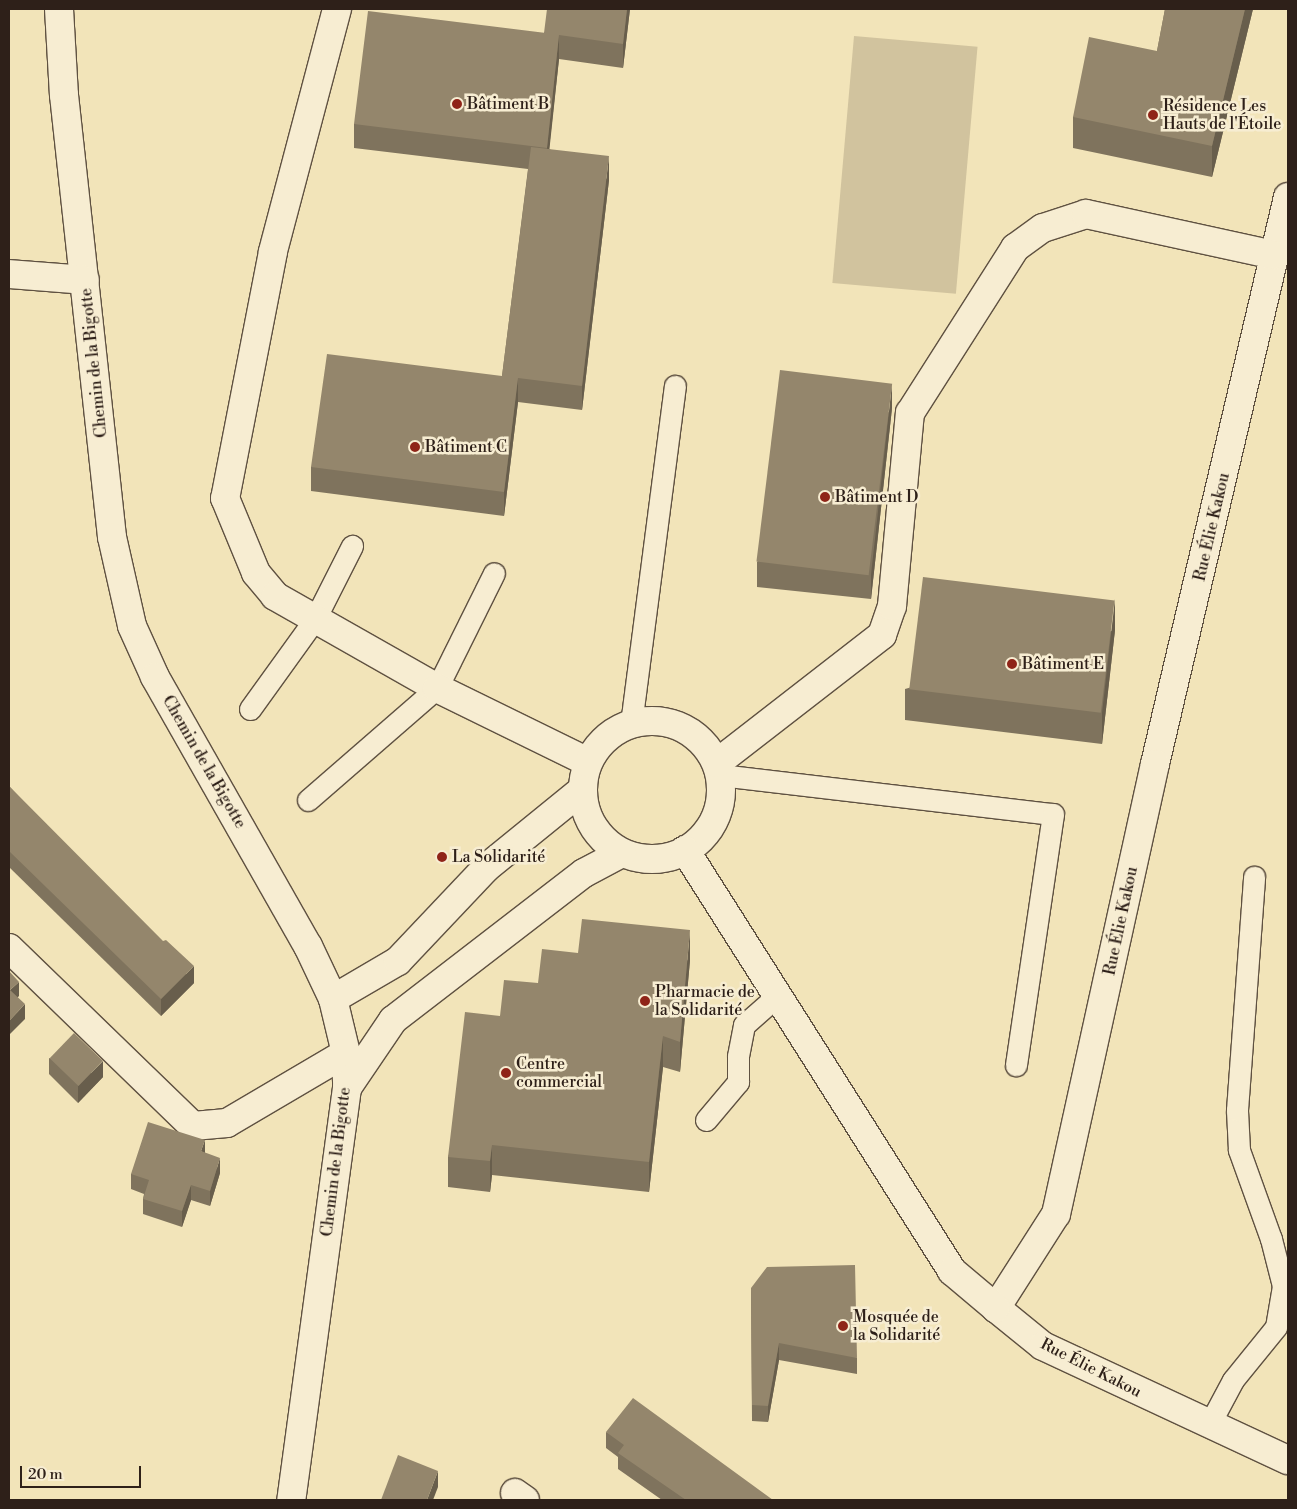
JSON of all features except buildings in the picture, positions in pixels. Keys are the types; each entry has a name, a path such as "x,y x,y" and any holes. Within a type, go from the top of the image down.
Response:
{"street":[{"name":"Chemin de la Bigotte","path":"60,9 64,96 112,537 132,626 155,677 308,946 332,999 346,1053 347,1088 292,1500"},
{"path":"337,9 273,252 225,498 256,573 275,596 437,688 588,762"},
{"name":"Rue Élie Kakou","path":"1288,197 1155,764 1056,1214 996,1308 1042,1346 1288,1460"},
{"path":"718,769 882,635 892,606 910,413 1015,248 1044,228 1086,214 1274,254"},
{"path":"9,274 85,280"},
{"path":"656,720 681,727 702,742 718,769 722,795 718,814 709,830 685,850 673,857 647,860 622,853 606,842 593,827 585,809 582,790 588,762 605,739 631,724 656,720"},
{"path":"332,999 398,961 486,868 582,790"},
{"path":"685,850 952,1271 996,1308"},
{"path":"347,1088 393,1020 584,873 622,853"},
{"path":"9,948 194,1126 227,1123 346,1053"}],"lane":[{"path":"631,724 675,386"},
{"path":"250,709 315,619 352,546"},
{"path":"308,800 437,688 494,573"},
{"path":"718,769 1052,814 1016,1065"},
{"path":"1209,1425 1233,1380 1276,1327 1283,1286 1271,1239 1239,1150 1237,1110 1254,877"},
{"path":"706,1120 738,1082 738,1056 744,1025 777,996"}],"shaded area":[{"path":"854,36 978,47 956,294 832,283"}],"place":[{"name":"Bâtiment B","path":"457,104"},
{"name":"Résidence Les Hauts de l'Étoile","path":"1153,115"},
{"name":"Bâtiment C","path":"415,447"},
{"name":"Bâtiment D","path":"825,497"},
{"name":"Bâtiment E","path":"1012,664"},
{"name":"La Solidarité","path":"442,857"},
{"name":"Pharmacie de la Solidarité","path":"645,1001"},
{"name":"Centre commercial","path":"506,1073"},
{"name":"Mosquée de la Solidarité","path":"843,1326"}]}
